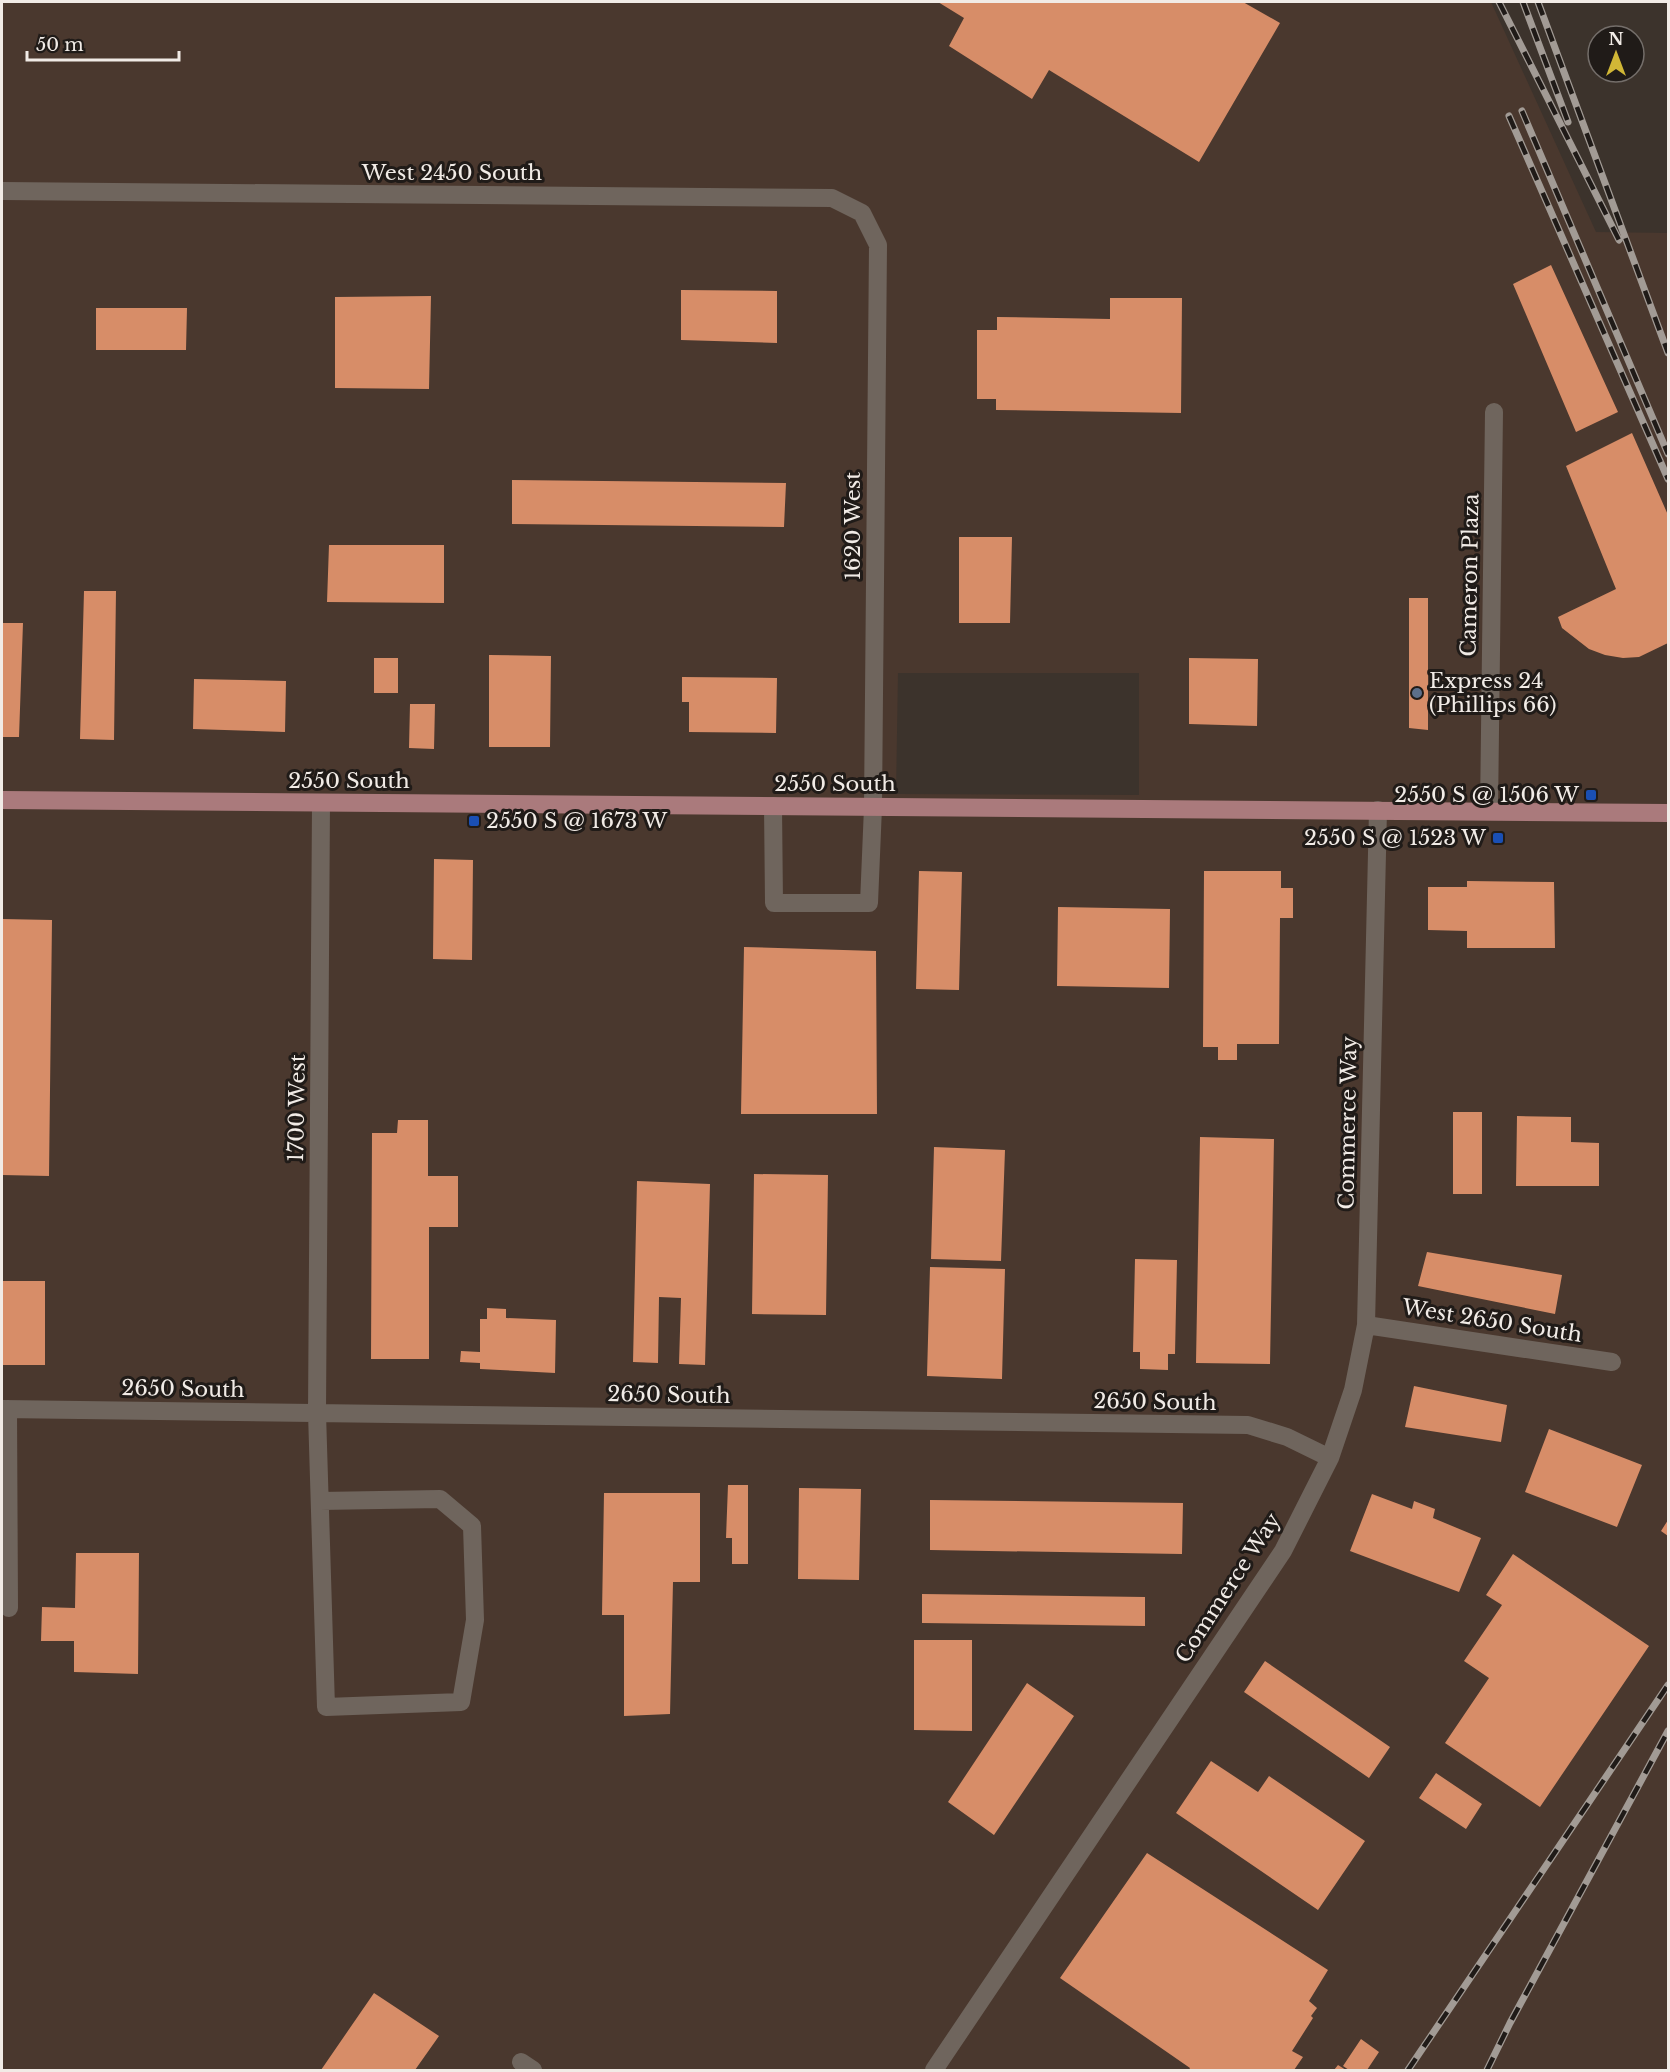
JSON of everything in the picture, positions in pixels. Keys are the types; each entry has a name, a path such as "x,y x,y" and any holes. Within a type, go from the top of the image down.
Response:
{"main road":[{"name":"2550 South","path":"2,800 1668,813"}],"street":[{"name":"West 2450 South","path":"2,191 832,198 862,213 878,245"},
{"name":"1620 West","path":"773,806 774,903 869,903 873,807 878,245"},
{"name":"Cameron Plaza","path":"1489,811 1494,412"},
{"name":"1700 West","path":"320,1501 440,1499 472,1526 475,1620 461,1702 326,1707 317,1413 321,803"},
{"name":"Commerce Way","path":"934,2070 1283,1551 1330,1458 1353,1390 1366,1325 1378,810"},
{"name":"West 2650 South","path":"1366,1325 1612,1362"},
{"name":"2650 South","path":"5,1409 1248,1425 1287,1437 1330,1458"},
{"path":"5,1409 9,1608"}],"shaded area":[{"path":"2,2 1491,2 1596,232 1668,233 1668,2070 2,2070","holes":["898,673 1139,673 1139,795 896,794"]}],"building":[{"path":"938,2 1243,2 1280,23 1199,162 1049,70 1032,99 949,46 964,18"},
{"path":"1551,265 1618,412 1576,432 1513,284"},
{"path":"681,290 777,291 777,343 681,340"},
{"path":"431,296 429,389 335,388 335,297"},
{"path":"1110,298 1182,298 1181,413 996,410 996,399 977,399 977,330 997,330 997,317 1110,319"},
{"path":"96,308 187,308 186,350 96,350"},
{"path":"1632,433 1668,515 1668,643 1639,657 1623,658 1589,649 1562,628 1558,617 1616,589 1566,466"},
{"path":"512,480 786,483 784,527 512,524"},
{"path":"959,537 1012,537 1010,623 959,623"},
{"path":"329,545 444,545 444,603 327,602"},
{"path":"84,591 116,591 114,740 80,739"},
{"path":"1409,598 1428,598 1428,730 1409,728"},
{"path":"2,623 23,623 19,737 2,737"},
{"path":"489,655 551,656 550,747 489,747"},
{"path":"374,658 398,658 398,693 374,693"},
{"path":"1189,658 1258,659 1257,726 1189,724"},
{"path":"682,677 777,678 776,733 689,732 689,702 682,702"},
{"path":"194,679 286,681 285,732 193,729"},
{"path":"410,704 435,704 434,749 409,748"},
{"path":"434,859 473,860 472,960 433,959"},
{"path":"919,871 962,872 959,990 916,989"},
{"path":"1204,871 1281,871 1281,888 1293,888 1293,918 1280,918 1279,1044 1237,1044 1237,1060 1218,1060 1218,1047 1203,1047"},
{"path":"1467,881 1554,882 1555,948 1467,948 1467,931 1428,930 1428,887 1467,887"},
{"path":"1058,907 1170,909 1169,988 1057,986"},
{"path":"2,919 52,920 49,1176 2,1175"},
{"path":"744,947 876,951 877,1114 741,1114"},
{"path":"1453,1112 1482,1112 1482,1194 1453,1194"},
{"path":"1517,1116 1571,1117 1571,1142 1599,1143 1599,1186 1516,1186"},
{"path":"398,1120 428,1120 428,1176 458,1176 458,1227 429,1227 429,1359 371,1359 372,1133 397,1133"},
{"path":"1200,1137 1274,1139 1270,1364 1196,1363"},
{"path":"934,1147 1005,1150 1001,1261 931,1259"},
{"path":"754,1174 828,1175 826,1315 752,1314"},
{"path":"637,1181 710,1184 705,1365 679,1364 681,1298 659,1297 658,1363 633,1362"},
{"path":"1427,1252 1562,1275 1555,1314 1418,1286"},
{"path":"1135,1259 1177,1260 1175,1354 1168,1354 1168,1370 1140,1369 1140,1352 1133,1352"},
{"path":"930,1267 1005,1269 1002,1379 927,1376"},
{"path":"2,1281 45,1281 45,1365 2,1365"},
{"path":"487,1308 506,1309 506,1318 556,1320 555,1373 480,1369 480,1363 460,1362 461,1351 480,1352 480,1319 487,1319"},
{"path":"1414,1386 1507,1405 1501,1442 1405,1427"},
{"path":"1549,1429 1642,1465 1617,1527 1525,1492"},
{"path":"728,1485 748,1485 748,1564 732,1564 732,1538 726,1538"},
{"path":"799,1488 861,1489 859,1580 798,1579"},
{"path":"604,1493 700,1493 700,1582 673,1582 670,1714 624,1716 624,1615 602,1615"},
{"path":"1372,1494 1412,1509 1414,1501 1435,1509 1433,1518 1481,1538 1459,1592 1350,1551"},
{"path":"930,1500 1183,1503 1182,1554 930,1550"},
{"path":"1668,1520 1668,1536 1661,1531"},
{"path":"76,1553 139,1553 138,1674 74,1672 74,1641 41,1641 42,1607 75,1608"},
{"path":"1513,1554 1649,1646 1540,1807 1445,1743 1489,1678 1464,1661 1502,1605 1486,1595"},
{"path":"922,1594 1145,1597 1145,1626 922,1623"},
{"path":"914,1640 972,1640 972,1731 914,1730"},
{"path":"1265,1661 1390,1747 1369,1778 1244,1692"},
{"path":"1027,1683 1074,1716 994,1835 948,1802"},
{"path":"1211,1761 1258,1792 1269,1776 1365,1841 1318,1910 1176,1813"},
{"path":"1436,1773 1482,1804 1466,1829 1419,1798"},
{"path":"1147,1853 1328,1970 1309,2001 1317,2008 1311,2016 1313,2018 1292,2051 1303,2057 1294,2070 1189,2070 1190,2068 1060,1978"},
{"path":"374,1993 439,2036 415,2070 321,2070"},
{"path":"1361,2039 1379,2052 1367,2070 1349,2070 1343,2066"},
{"path":"1338,2065 1346,2070 1334,2070"}],"railway":[{"path":"1499,2 1619,240"},
{"path":"1523,2 1568,122"},
{"path":"1538,2 1668,353"},
{"path":"1522,111 1668,454"},
{"path":"1509,116 1668,479"},
{"path":"1408,2070 1668,1685"},
{"path":"1487,2070 1510,2023 1668,1731"}],"place":[{"name":"Express 24 (Phillips 66)","path":"1417,693"},
{"name":"2550 S @ 1506 W","path":"1591,795"},
{"name":"2550 S @ 1673 W","path":"474,821"},
{"name":"2550 S @ 1523 W","path":"1498,838"}]}
